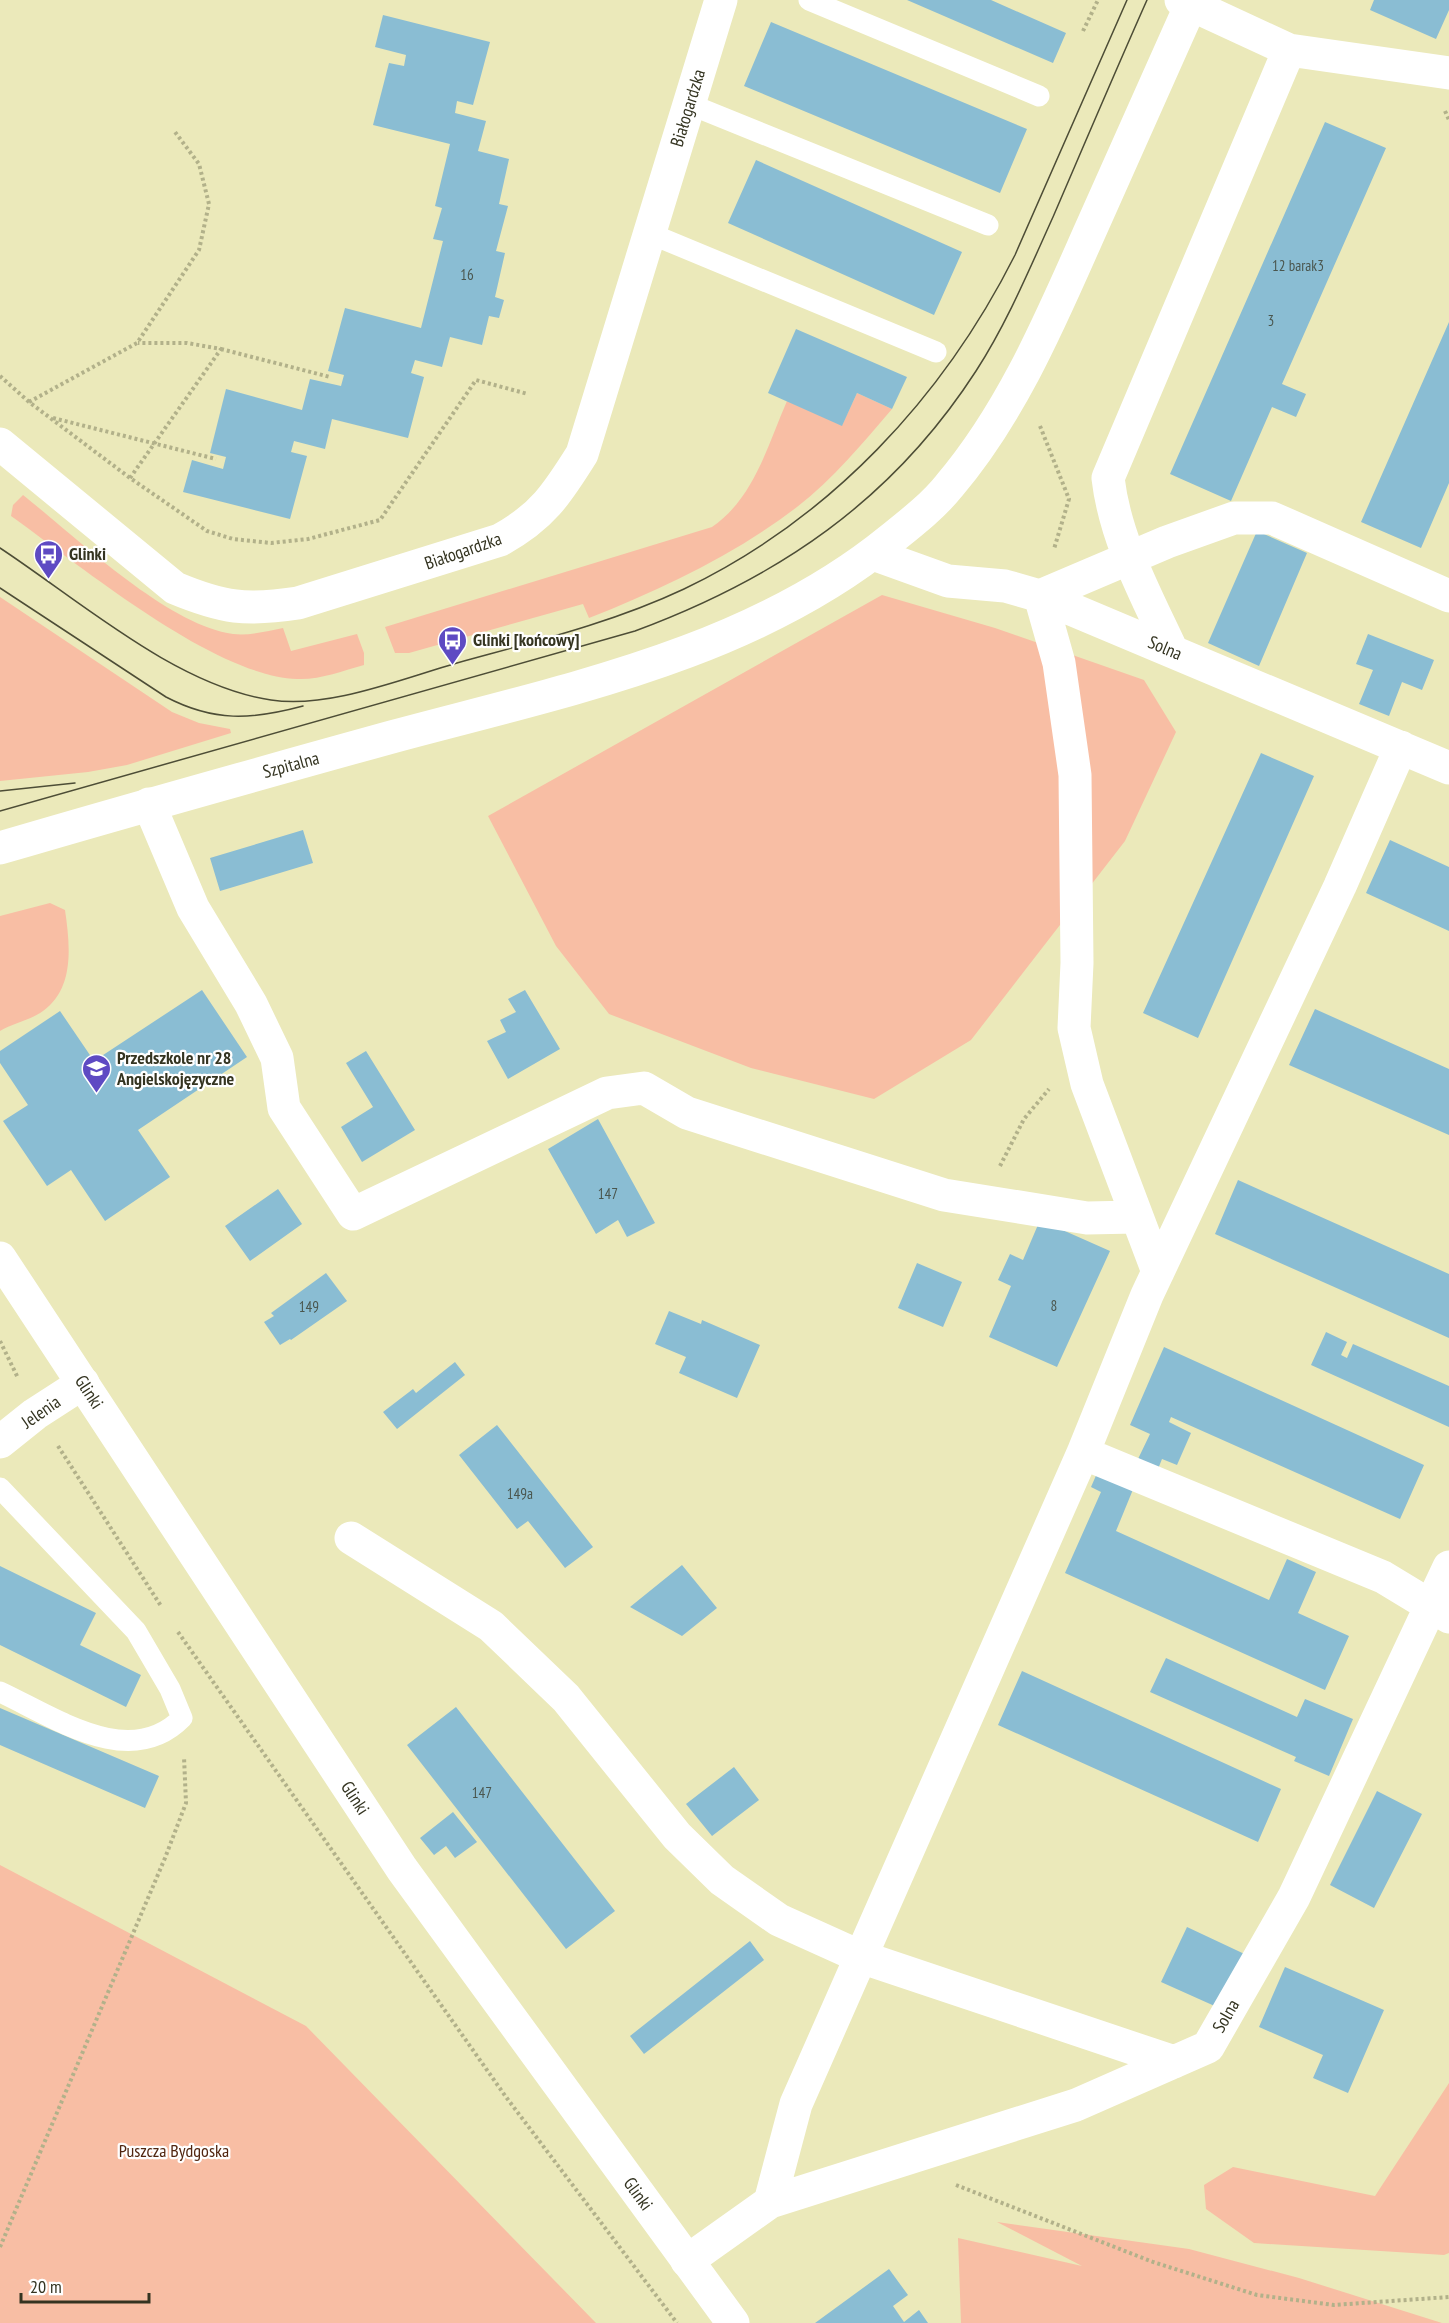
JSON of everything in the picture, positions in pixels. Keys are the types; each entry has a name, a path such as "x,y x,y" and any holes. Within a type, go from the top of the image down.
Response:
{"street":[{"name":"Białogardzka","path":"0,444 175,588 206,601 234,608 264,608 298,603 500,540 527,525 547,505 582,454 721,0"},
{"path":"1188,2 1289,50 1449,73"},
{"name":"Szpitalna","path":"0,848 149,804 582,685 676,655 774,615 823,587 873,554 947,489 974,454 1021,378 1050,320 1188,2"},
{"path":"1172,651 1129,558 1111,507 1108,478 1289,50"},
{"path":"1158,1272 1135,1217 1087,1084 1074,1029 1077,963 1075,775 1059,663 1040,596 1129,558 1234,518 1272,518 1449,596"},
{"name":"Solna","path":"873,554 948,581 1005,586 1040,596 1449,768"},
{"path":"770,2202 796,2104 1083,1453 1158,1272 1340,886 1401,747"},
{"path":"149,804 193,908 251,1004 277,1058 284,1108 353,1214 530,1127 607,1093 644,1088 687,1113 944,1195 1087,1218 1135,1217"},
{"name":"Glinki","path":"0,1258 402,1869 733,2323"},
{"name":"Jelenia","path":"0,1442 35,1414 83,1383"},
{"path":"1083,1453 1383,1577 1440,1612"},
{"path":"351,1538 491,1626 566,1698 677,1836 722,1880 779,1920 861,1957 1174,2062"},
{"name":"Solna","path":"687,2261 770,2202 1076,2105 1208,2048 1294,1897 1440,1612 1449,1568"}],"lane":[{"path":"809,0 1039,96"},
{"path":"689,104 988,225"},
{"path":"651,234 936,352"},
{"path":"0,1488 136,1631 170,1689 182,1718 170,1730 146,1741 121,1742 92,1734 0,1692"}],"path":[{"path":"1083,31 1098,0"},
{"path":"29,402 138,343 199,250 209,204 199,164 175,132"},
{"path":"138,343 187,343 222,349 330,377"},
{"path":"130,478 222,349"},
{"path":"0,375 29,402 130,478 207,531 233,539 271,543 308,539 380,520 476,380 528,394"},
{"path":"1021,378 1068,499 1040,596"},
{"path":"49,417 216,459"},
{"path":"982,1202 1024,1119 1080,1052"},
{"path":"0,1341 20,1382"},
{"path":"54,1441 164,1610"},
{"path":"177,1630 506,2097 677,2323"},
{"path":"0,2247 165,1858 186,1803 182,1718"},
{"path":"952,2184 1153,2262 1257,2295 1334,2305 1449,2297"}],"green space":[{"path":"857,393 892,409 823,485 797,507 723,556 670,583 589,618 583,604 409,653 395,653 385,627 712,527 739,502 749,487 766,453 787,401 842,425"},
{"path":"23,495 123,577 180,614 207,627 233,634 252,634 283,628 291,651 357,634 364,653 364,665 323,677 297,679 263,673 227,659 148,615 11,516 13,505"},
{"path":"882,595 995,628 1144,680 1176,732 1125,841 971,1040 874,1099 751,1068 609,1014 556,946 488,816"},
{"path":"0,597 172,712 199,723 230,729 231,733 127,765 88,772 0,781"},
{"path":"50,903 65,910 67,923 68,965 61,990 43,1011 0,1031 0,916"},
{"name":"Puszcza Bydgoska","path":"0,1865 306,2026 596,2323 0,2323"},
{"path":"1449,2083 1449,2253 1444,2255 1254,2243 1206,2209 1204,2185 1233,2167 1375,2196"},
{"path":"997,2222 1189,2249 1299,2278 1442,2323 961,2323 958,2238 1082,2266"}],"building":[{"path":"907,0 991,0 1066,33 1053,63"},
{"path":"1374,0 1449,0 1449,10 1436,39 1370,10"},
{"path":"383,15 490,42 473,105 457,101 455,113 486,121 478,151 509,159 499,204 508,206 496,251 505,253 495,297 504,300 499,318 489,316 482,345 450,337 442,367 415,360 411,373 424,377 408,438 332,419 325,449 294,441 291,452 307,456 290,519 183,492 192,460 223,469 226,457 210,453 226,389 302,410 310,379 341,386 344,375 328,371 345,308 421,328 443,241 433,239 442,208 435,206 450,144 373,125 389,63 404,66 406,55 375,47"},
{"path":"771,22 1027,129 1000,193 744,86"},
{"path":"1325,122 1386,148 1282,384 1306,394 1296,417 1272,407 1231,501 1170,474"},
{"path":"756,160 962,252 934,315 728,223"},
{"path":"1449,322 1449,483 1421,548 1361,522"},
{"path":"796,329 907,377 892,409 857,393 842,426 768,393"},
{"path":"1257,531 1307,553 1259,666 1208,643"},
{"path":"1368,634 1434,660 1422,690 1402,682 1389,716 1359,704 1373,670 1356,664"},
{"path":"1261,753 1314,776 1198,1038 1143,1013"},
{"path":"303,830 313,863 220,891 210,858"},
{"path":"1390,840 1449,867 1449,931 1366,893"},
{"path":"202,990 247,1057 138,1130 170,1177 105,1221 71,1170 47,1186 3,1121 28,1105 0,1063 0,1051 60,1011 94,1061"},
{"path":"525,990 560,1049 508,1079 487,1041 506,1032 500,1020 516,1012 508,999"},
{"path":"1315,1009 1449,1069 1449,1135 1289,1065"},
{"path":"366,1051 415,1130 362,1162 341,1127 373,1107 346,1063"},
{"path":"598,1119 655,1223 627,1237 618,1220 596,1234 548,1149"},
{"path":"1238,1180 1449,1274 1449,1338 1215,1234"},
{"path":"278,1189 302,1224 250,1261 225,1226"},
{"path":"1040,1220 1110,1251 1057,1367 989,1337 1011,1286 998,1280 1010,1254 1023,1260"},
{"path":"917,1263 962,1282 943,1327 898,1308"},
{"path":"326,1273 347,1301 291,1340 280,1345 264,1322 274,1316 271,1313"},
{"path":"669,1311 701,1324 702,1320 760,1345 737,1398 679,1373 686,1357 655,1344"},
{"path":"1326,1332 1347,1342 1341,1355 1347,1358 1353,1344 1449,1386 1449,1427 1311,1365"},
{"path":"1164,1347 1424,1465 1400,1519 1171,1417 1169,1422 1191,1433 1177,1465 1162,1459 1158,1469 1138,1459 1150,1434 1130,1425"},
{"path":"455,1362 465,1375 397,1429 383,1412 413,1389 416,1393"},
{"path":"497,1425 593,1547 565,1568 528,1521 517,1529 459,1455"},
{"path":"1098,1471 1134,1487 1116,1531 1269,1600 1287,1559 1316,1572 1298,1613 1349,1636 1325,1690 1065,1573 1101,1492 1091,1487"},
{"path":"682,1565 717,1608 682,1636 630,1607"},
{"path":"0,1566 96,1613 80,1645 141,1675 126,1707 0,1645"},
{"path":"1166,1658 1297,1717 1305,1699 1353,1719 1329,1776 1294,1761 1296,1757 1150,1692"},
{"path":"1022,1671 1281,1789 1258,1842 998,1725"},
{"path":"456,1707 615,1911 566,1949 407,1745"},
{"path":"0,1708 159,1776 145,1808 0,1745"},
{"path":"734,1767 759,1800 712,1836 686,1804"},
{"path":"1377,1791 1422,1814 1374,1908 1330,1885"},
{"path":"453,1812 477,1842 455,1858 446,1846 434,1855 420,1838"},
{"path":"1187,1927 1253,1958 1228,2012 1161,1982"},
{"path":"750,1941 764,1960 644,2054 630,2036"},
{"path":"1285,1967 1384,2010 1348,2093 1313,2078 1323,2055 1259,2027"},
{"path":"889,2269 908,2295 893,2306 904,2322 919,2310 928,2323 815,2323"}],"tram line":[{"path":"0,548 130,638 200,678 235,692 293,702 340,696 389,684 601,622 684,589 737,560 787,527 834,490 877,449 917,405 953,358 986,308 1015,255 1127,0"},
{"path":"0,811 635,631 737,586 784,560 828,530 869,496 907,459 943,417 987,353 1035,257 1147,0"},
{"path":"0,588 166,697 184,705 217,715 233,716 266,714 303,706"},
{"path":"0,791 75,783"}],"place":[{"name":"Glinki","path":"48,580"},
{"name":"Glinki [końcowy]","path":"452,666"},
{"name":"Przedszkole nr 28 Angielskojęzyczne","path":"96,1094"}]}
